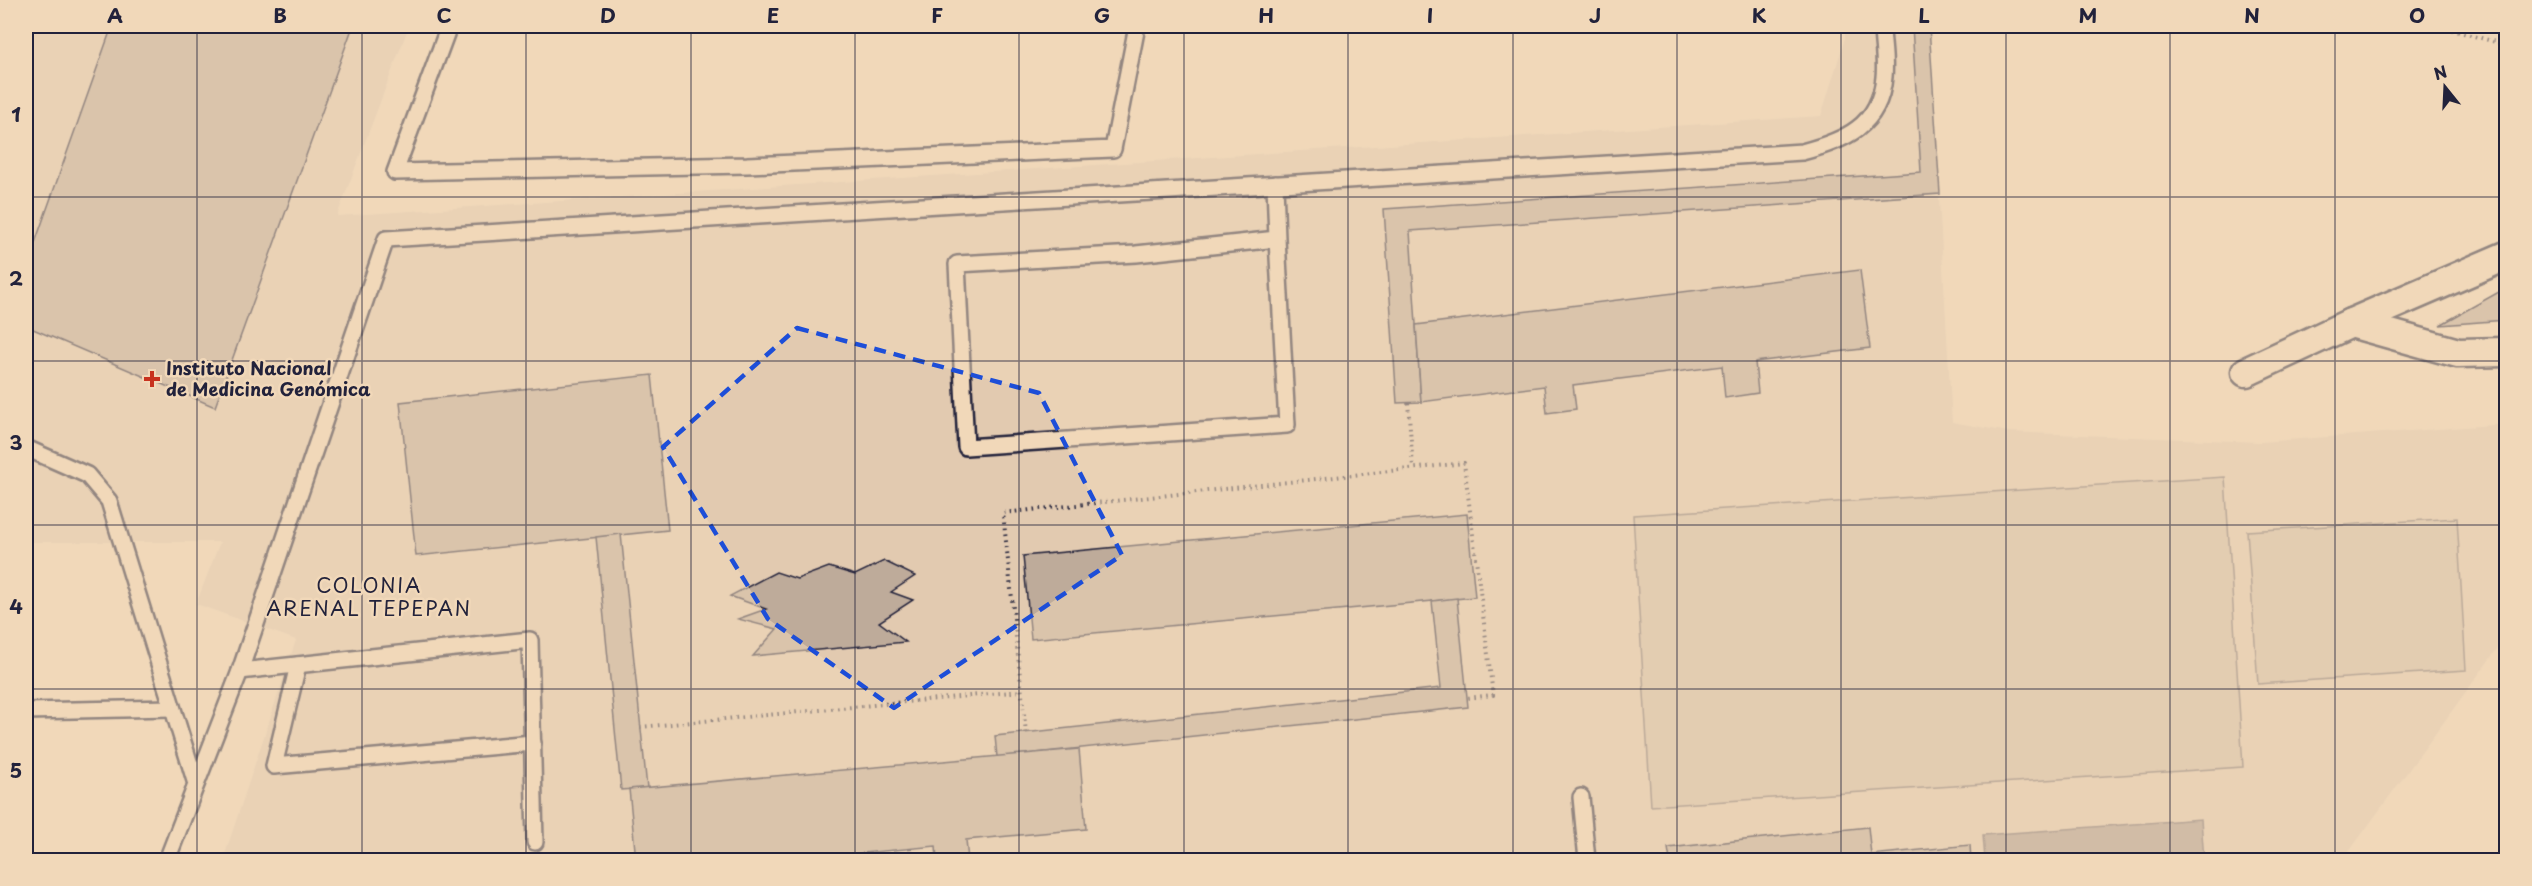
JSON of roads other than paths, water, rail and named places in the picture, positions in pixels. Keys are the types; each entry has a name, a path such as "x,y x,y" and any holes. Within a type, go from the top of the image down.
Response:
{"street":[{"path":"2246,372 2351,323 2506,256"},
{"path":"2351,323 2458,353 2506,352"}],"lane":[{"path":"449,26 395,172 747,165 1113,149 1137,26"},
{"path":"167,861 240,671 386,239 1802,152 1832,144 1858,130 1877,106 1884,77 1882,26"},
{"path":"1275,184 1287,425 966,447 957,264 1136,254 1277,239"},
{"path":"26,448 87,475 109,501 196,784"},
{"path":"240,671 530,640 535,842"},
{"path":"297,665 274,766 533,743"},
{"path":"26,711 172,708"},
{"path":"1581,797 1587,861"}],"place":[{"name":"Instituto Nacional de Medicina Genómica","path":"152,379"}],"district":[{"name":"COLONIA ARENAL TEPEPAN","path":"369,598"}]}
